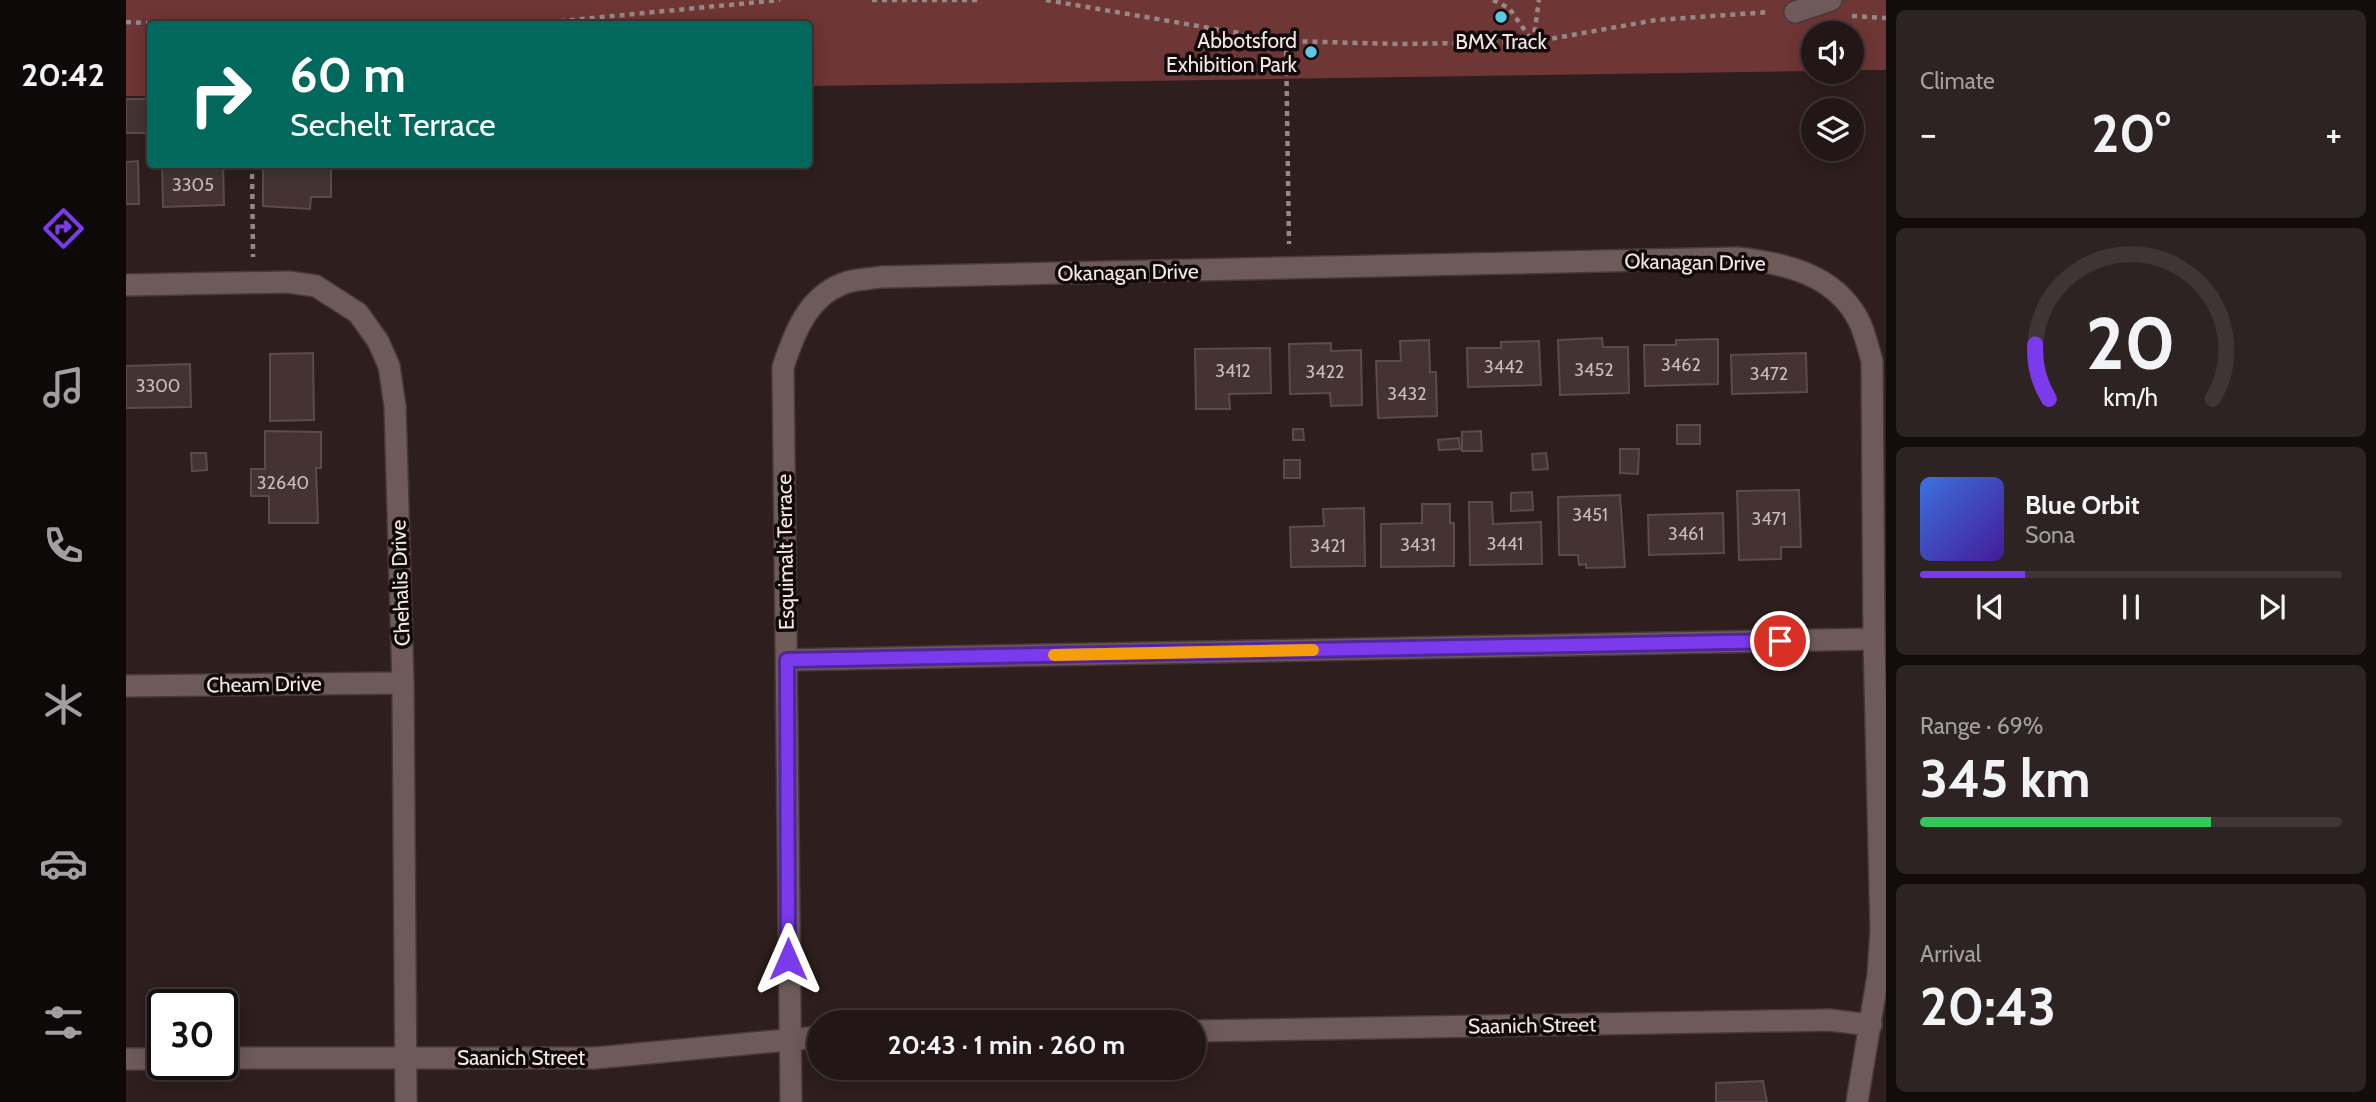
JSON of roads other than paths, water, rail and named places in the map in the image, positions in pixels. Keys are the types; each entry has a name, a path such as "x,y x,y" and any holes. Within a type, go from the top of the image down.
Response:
{"street":[{"path":"1795,12 1830,0"},
{"name":"Okanagan Drive","path":"813,303 842,284 881,277 1737,258 1770,261 1802,270 1836,289 1859,320 1872,361 1874,639 1881,930 1871,1025 1857,1102"},
{"name":"Chehalis Drive","path":"126,285 253,283 316,286 358,313 378,341 389,366 395,406 403,683 406,1102"},
{"name":"Esquimalt Terrace","path":"791,1102 783,367 793,337 813,303"},
{"path":"787,660 1874,639"},
{"name":"Cheam Drive","path":"126,686 403,683"},
{"name":"Saanich Street","path":"1206,1031 1829,1020 1871,1025"},
{"name":"Saanich Street","path":"238,1058 595,1058 807,1037"},
{"path":"126,1059 147,1059"}],"place":[{"name":"BMX Track","path":"1501,17"},
{"name":"Abbotsford Exhibition Park","path":"1311,52"}]}
